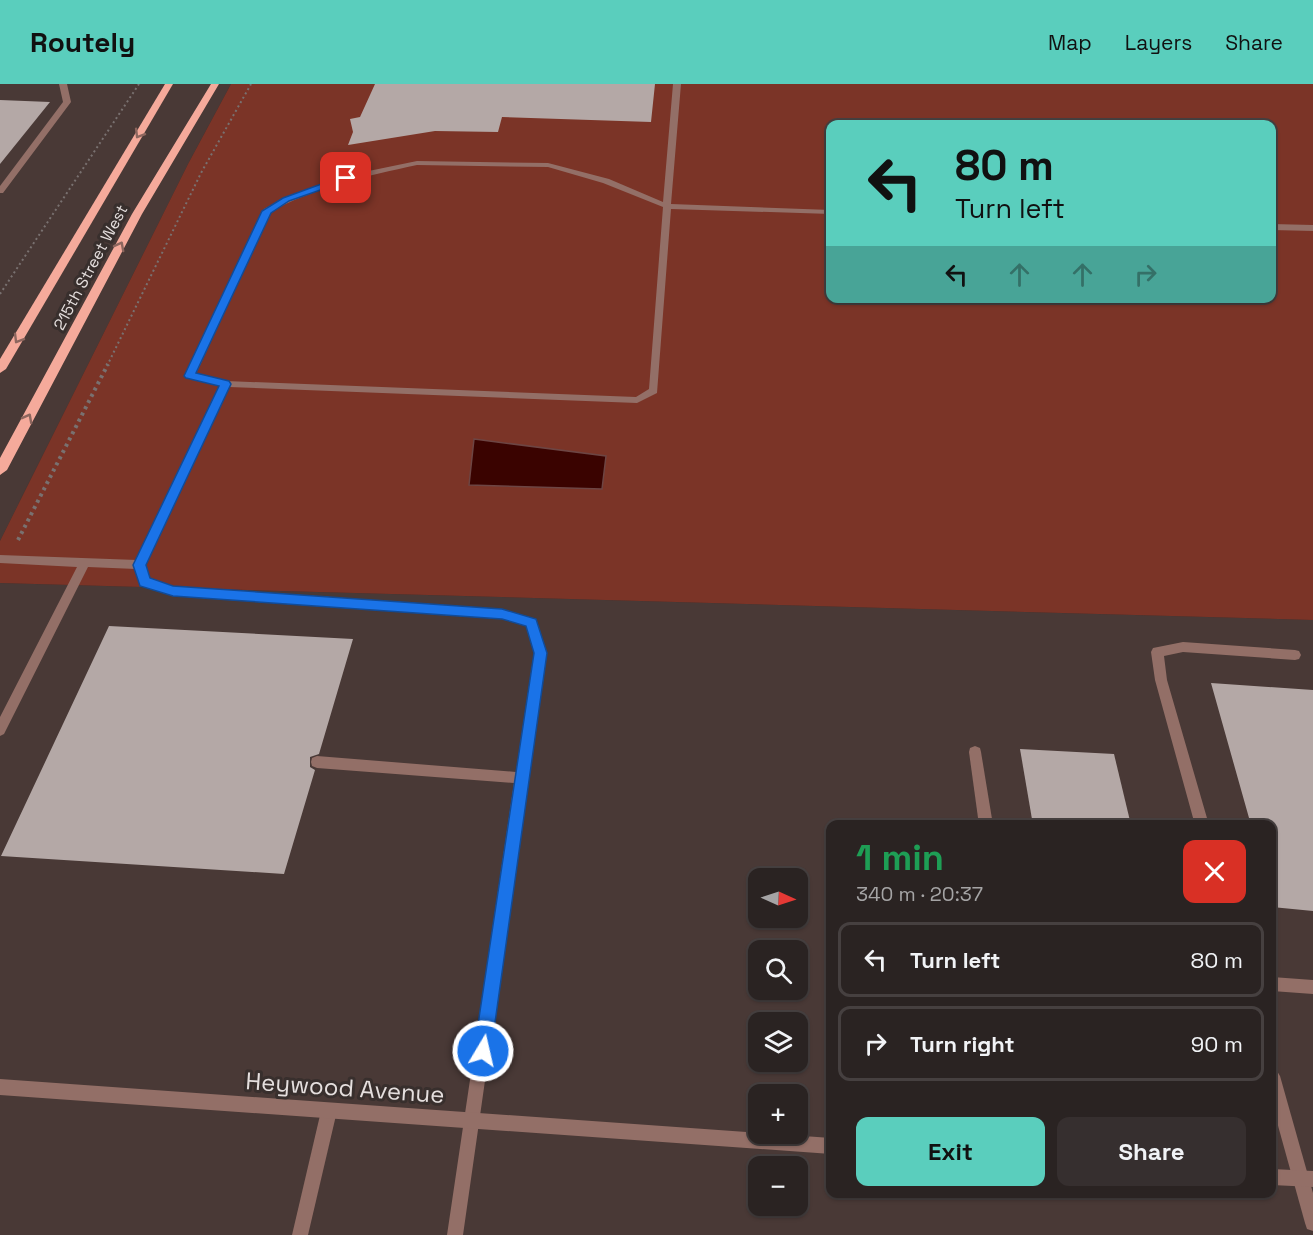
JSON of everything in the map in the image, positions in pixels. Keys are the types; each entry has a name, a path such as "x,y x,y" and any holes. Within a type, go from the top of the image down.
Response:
{"main road":[{"name":"215th Street West","path":"0,369 169,84"},
{"name":"215th Street West","path":"0,470 137,214 215,84"}],"street":[{"path":"0,191 67,102 63,84"},
{"path":"677,84 667,206 654,391 637,400 226,384 190,376 267,211 286,200 346,178 417,163 548,165 606,181 667,206 826,212"},
{"path":"1276,226 1313,228"},
{"path":"226,384 140,565 145,582 173,591 502,614 531,623 540,653 455,1235"},
{"path":"4,559 140,565"},
{"path":"0,730 84,564"},
{"path":"1201,820 1161,680 1157,652 1183,647 1295,655"},
{"path":"975,752 985,820"},
{"path":"317,762 522,778"},
{"path":"1276,984 1313,987"},
{"name":"Heywood Avenue","path":"0,1087 826,1146"},
{"path":"1276,1088 1307,1179 1313,1223"},
{"path":"300,1235 329,1111"},
{"path":"1276,1177 1307,1179"}],"path":[{"path":"0,294 139,84"},
{"path":"4,559 115,351 201,173 250,84"}],"shaded area":[{"path":"0,84 231,84 188,164 0,541"},
{"path":"231,84 1313,84 1313,620 0,583 0,541 188,164"},
{"path":"474,439 606,456 602,489 469,485"},
{"path":"0,583 1313,620 1313,1235 0,1235"}],"building":[{"path":"375,84 655,84 651,122 502,117 498,132 435,131 348,145 353,132 350,119 360,117"},
{"path":"0,100 50,102 0,164"},
{"path":"109,626 353,639 319,754 310,757 310,767 315,770 284,874 1,856"},
{"path":"1211,683 1313,690 1313,911 1276,907 1276,820 1250,820"},
{"path":"1020,749 1114,754 1130,820 1032,820"}],"route":[{"path":"346,178 286,200 267,211 190,376 226,384 140,565 145,582 173,591 502,614 531,623 540,653 483,1051"}]}
